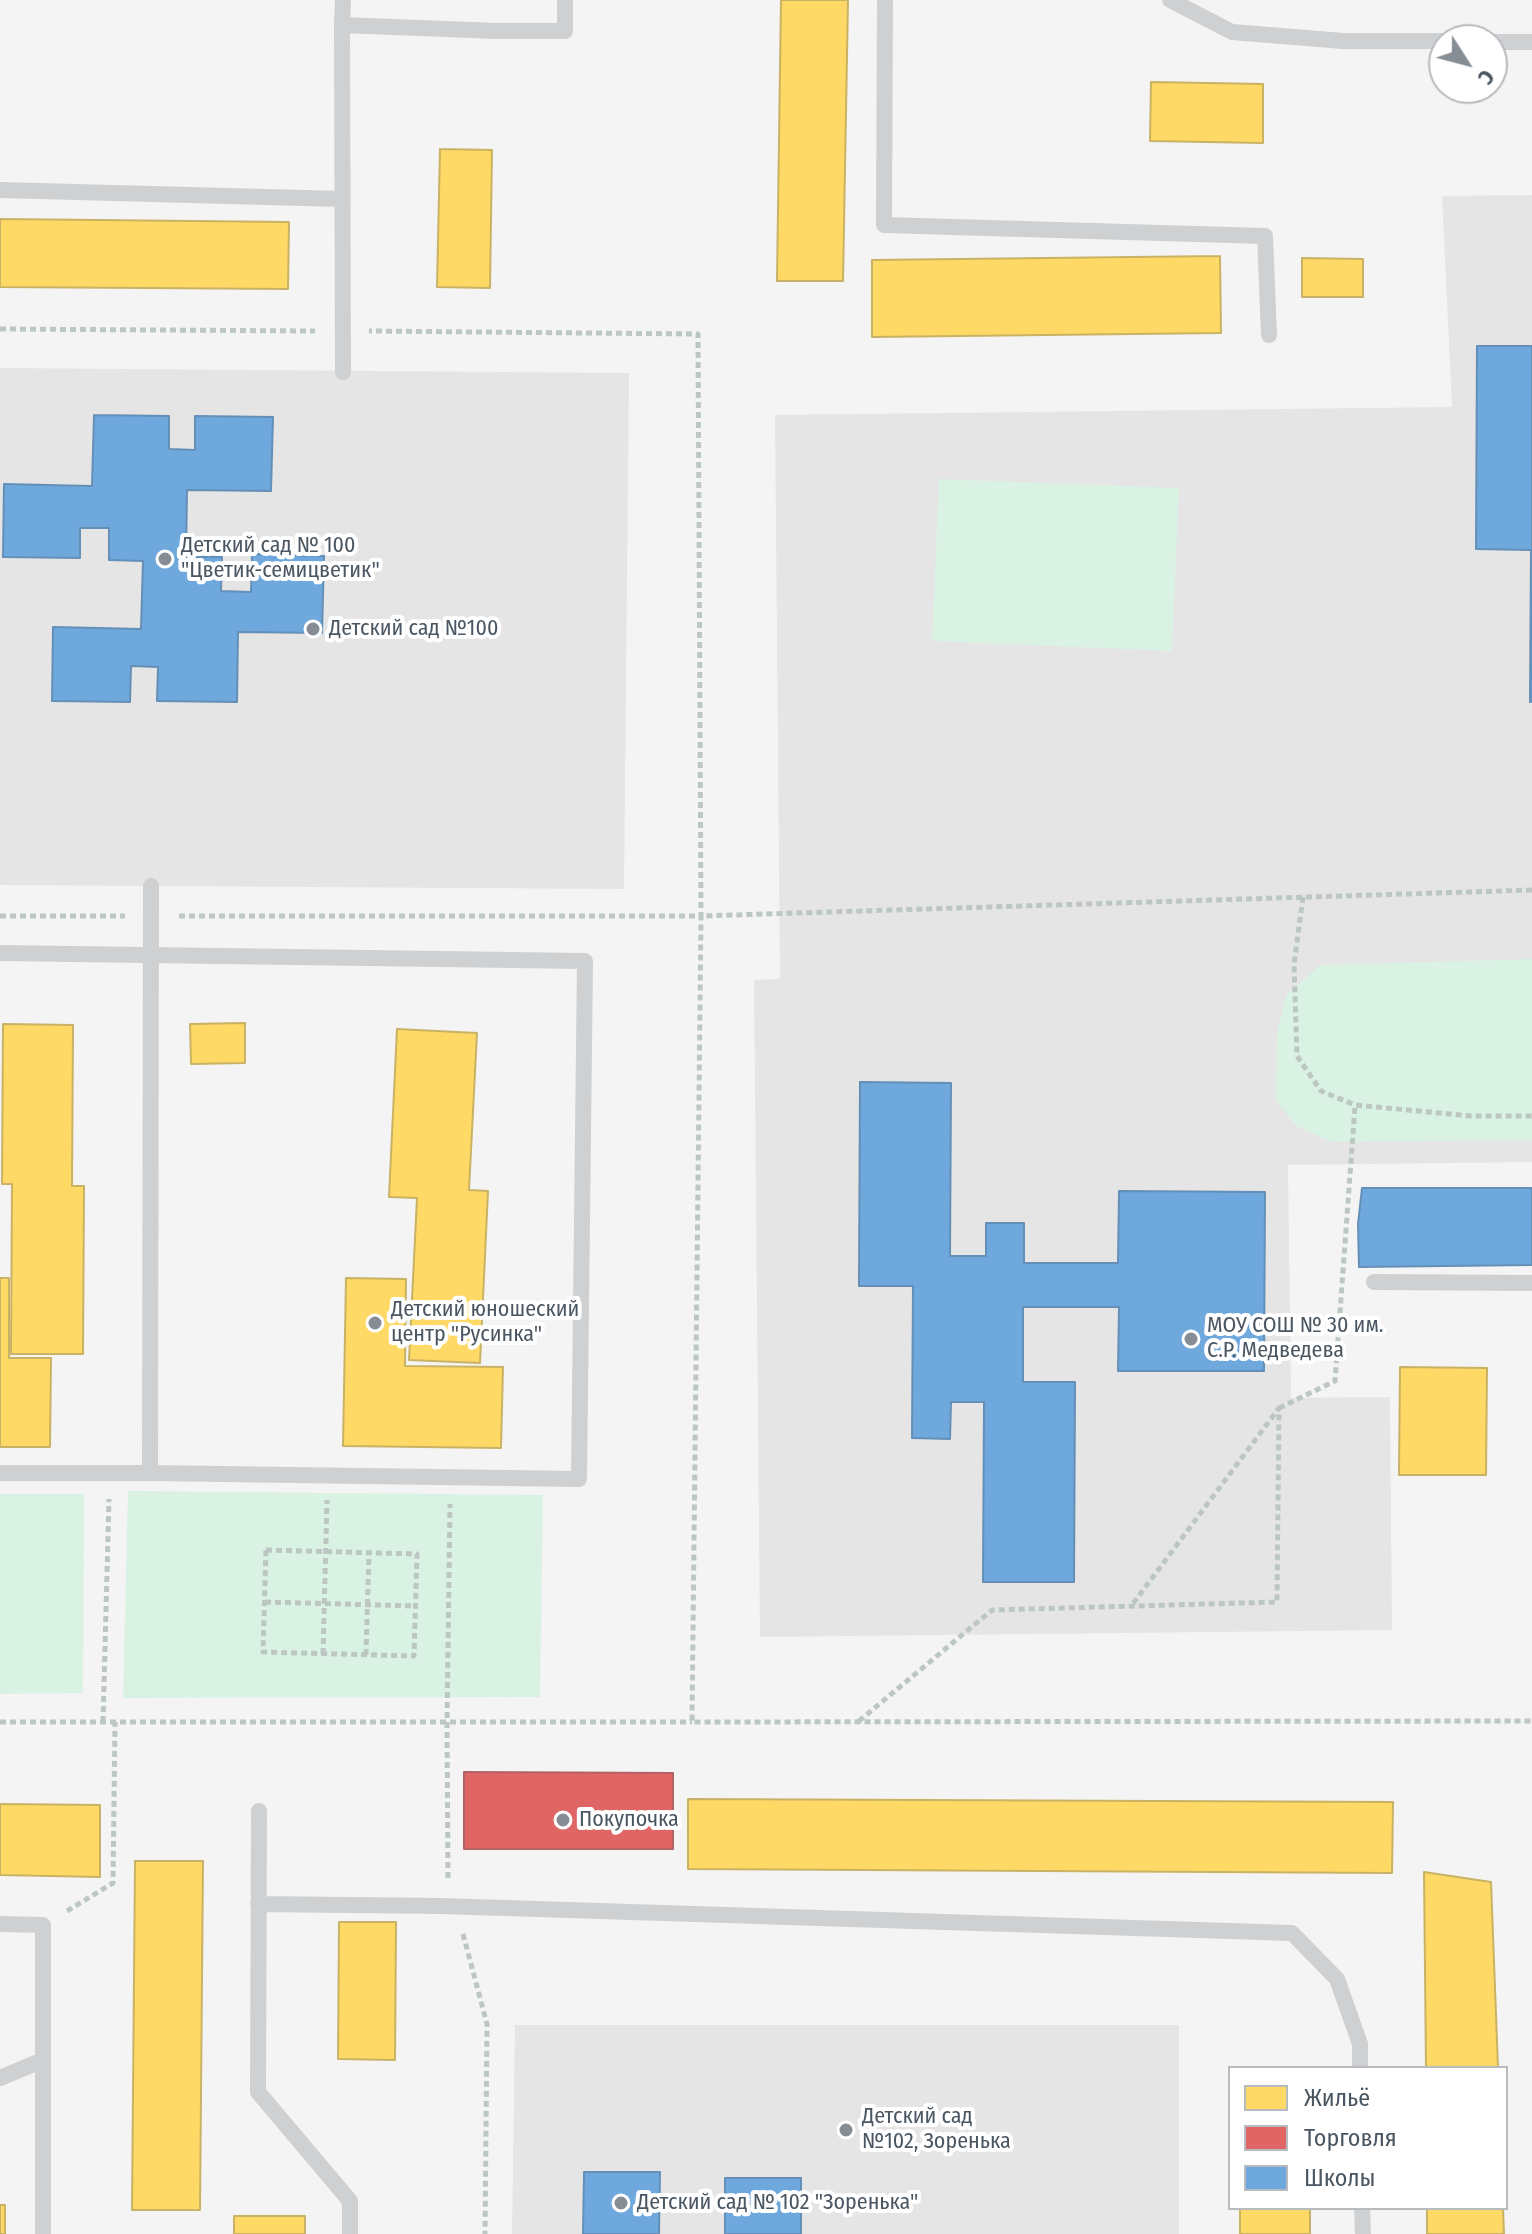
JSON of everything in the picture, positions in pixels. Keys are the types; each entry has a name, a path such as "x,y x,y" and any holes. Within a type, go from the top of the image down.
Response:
{"lane":[{"path":"343,0 343,372"},
{"path":"342,25 565,31 565,0"},
{"path":"885,0 884,225 1265,236 1269,335"},
{"path":"1170,0 1232,32 1343,41 1428,41"},
{"path":"1508,42 1532,42"},
{"path":"0,190 342,199"},
{"path":"150,1473 151,886"},
{"path":"0,953 585,961 579,1479 0,1473"},
{"path":"1374,1282 1532,1283"},
{"path":"259,1811 258,2092 350,2201 350,2234"},
{"path":"258,1904 456,1907 1292,1933 1337,1979 1360,2044 1360,2066"},
{"path":"0,1924 43,1925 43,2234"},
{"path":"0,2078 43,2060"},
{"path":"1362,2210 1363,2234"}],"path":[{"path":"0,329 698,334 701,916 692,1722"},
{"path":"0,916 701,916 1532,890"},
{"path":"1303,897 1294,964 1297,1056 1321,1091 1355,1105 1471,1116 1532,1116"},
{"path":"1132,1605 1279,1408 1335,1381 1355,1105"},
{"path":"858,1721 992,1610 1277,1602 1279,1408"},
{"path":"103,1722 110,1473"},
{"path":"323,1654 328,1475"},
{"path":"450,1495 448,1878 487,2024 485,2234"},
{"path":"266,1550 326,1552 417,1554 414,1656 263,1652 266,1550"},
{"path":"366,1655 369,1553"},
{"path":"265,1602 416,1606"},
{"path":"0,1722 1532,1721"},
{"path":"43,1925 113,1883 115,1722"}],"shaded area":[{"path":"1532,195 1532,1162 1288,1165 1291,1398 1390,1397 1392,1630 760,1637 754,980 780,979 775,415 1452,407 1442,196"},
{"name":"Детский сад №100","path":"0,368 629,373 624,889 0,885"},
{"name":"Детский сад №102, Зоренька","path":"515,2025 1179,2025 1179,2234 512,2234"}],"green space":[{"path":"939,479 1179,488 1172,651 932,641"},
{"path":"1532,959 1532,1140 1332,1142 1296,1126 1276,1100 1277,1032 1287,994 1320,965"},
{"path":"128,1491 543,1495 540,1697 123,1698"},
{"path":"0,1494 84,1494 83,1693 0,1694"}],"building: Жильё":[{"path":"781,0 848,0 843,281 777,281"},
{"path":"1151,82 1263,84 1263,143 1150,141"},
{"path":"440,149 492,150 490,288 437,287"},
{"path":"0,219 289,222 288,289 0,287"},
{"path":"1220,256 1221,333 872,337 872,260"},
{"path":"1302,258 1363,259 1363,297 1302,297"},
{"path":"245,1023 245,1063 191,1064 190,1024"},
{"path":"3,1024 73,1025 72,1186 84,1186 83,1354 11,1354 12,1184 2,1184"},
{"path":"397,1029 477,1033 469,1190 488,1191 480,1363 409,1360 417,1198 389,1197"},
{"path":"0,1278 9,1278 9,1358 51,1358 50,1447 0,1447"},
{"name":"Детский юношеский центр \"Русинка\"","path":"346,1278 406,1279 405,1366 503,1367 501,1448 343,1446"},
{"path":"1400,1367 1487,1368 1486,1475 1399,1475"},
{"path":"688,1799 1393,1802 1392,1873 688,1869"},
{"path":"0,1804 100,1805 100,1877 0,1875"},
{"path":"135,1861 203,1861 200,2210 132,2210"},
{"path":"1424,1872 1491,1882 1498,2066 1426,2066"},
{"path":"339,1922 396,1922 395,2060 338,2059"},
{"path":"0,2205 5,2205 5,2234 0,2234"},
{"path":"1240,2210 1310,2210 1310,2234 1240,2234"},
{"path":"1427,2210 1503,2210 1504,2234 1427,2234"},
{"path":"234,2216 305,2216 305,2234 234,2234"}],"building: Торговля":[{"path":"464,1772 673,1773 673,1849 464,1849"}],"building: Школы":[{"path":"1477,346 1532,346 1532,702 1531,550 1476,549"},
{"name":"Детский сад № 100 \"Цветик-семицветик\"","path":"94,415 169,416 169,449 195,450 195,416 273,417 271,491 187,490 186,557 222,557 221,591 251,592 252,554 324,556 322,633 238,632 237,702 157,701 158,667 131,666 130,702 52,701 53,627 141,629 143,561 109,560 109,528 80,528 80,558 3,557 4,484 92,486"},
{"name":"МОУ СОШ № 30 им. С.Р. Медведева","path":"860,1082 951,1083 950,1256 986,1256 986,1223 1024,1223 1024,1263 1118,1263 1119,1191 1265,1192 1264,1371 1118,1371 1119,1307 1023,1307 1023,1382 1075,1382 1074,1582 983,1582 984,1402 951,1402 950,1439 912,1438 913,1286 859,1286"},
{"path":"1362,1188 1532,1188 1532,1265 1359,1267 1358,1224"},
{"name":"Детский сад № 102 \"Зоренька\"","path":"584,2172 660,2172 659,2234 583,2234"},
{"name":"Детский сад № 102 \"Зоренька\"","path":"725,2178 801,2178 801,2234 725,2234"}],"place":[{"name":"Детский сад № 100 \"Цветик-семицветик\"","path":"165,559"},
{"name":"Детский сад №100","path":"313,629"},
{"name":"Детский юношеский центр \"Русинка\"","path":"375,1323"},
{"name":"МОУ СОШ № 30 им. С.Р. Медведева","path":"1191,1339"},
{"name":"Покупочка","path":"563,1820"},
{"name":"Детский сад №102, Зоренька","path":"846,2130"},
{"name":"Детский сад № 102 \"Зоренька\"","path":"621,2203"}]}
